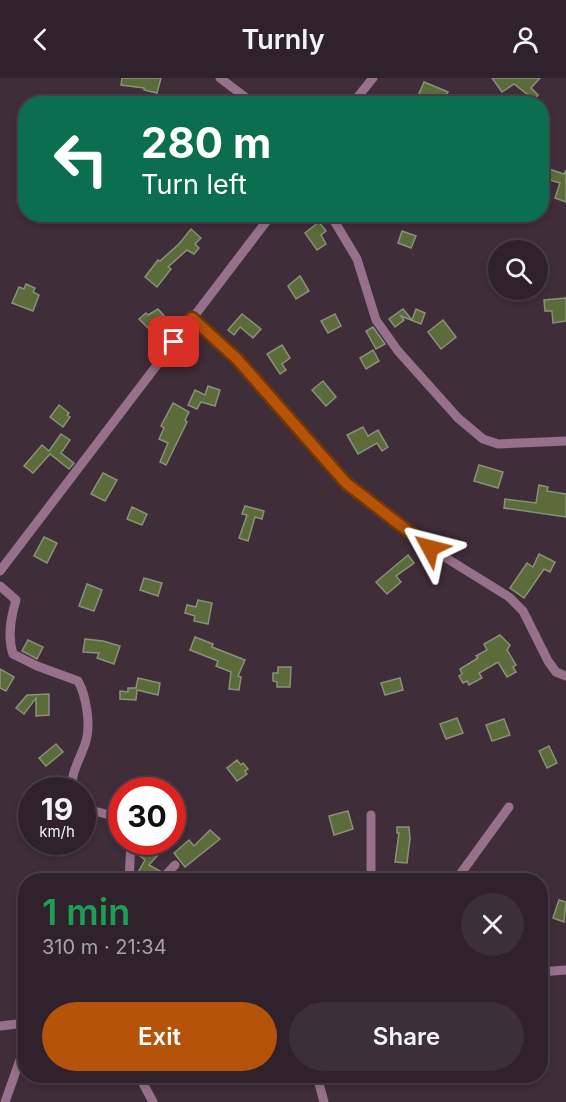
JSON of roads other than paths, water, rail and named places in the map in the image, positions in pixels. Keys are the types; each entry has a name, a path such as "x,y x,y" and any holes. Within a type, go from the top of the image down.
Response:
{"street":[{"path":"220,78 244,96"},
{"path":"358,96 373,78"},
{"path":"0,571 266,222"},
{"path":"335,222 357,259 376,320 398,351 458,418 483,439 498,444 566,441"},
{"path":"192,318 237,359 346,483 430,548 509,597 523,611 548,661 556,672 566,676"},
{"path":"0,586 16,600 11,615 9,645 13,654 37,666 78,681 82,689 88,732 72,777"},
{"path":"461,873 509,807"},
{"path":"370,873 371,815"},
{"path":"129,873 130,855"},
{"path":"168,873 175,865"},
{"path":"548,971 566,970"},
{"path":"0,1026 18,1024"},
{"path":"5,1102 18,1065"},
{"path":"143,1083 153,1102"},
{"path":"319,1083 324,1102"}]}
